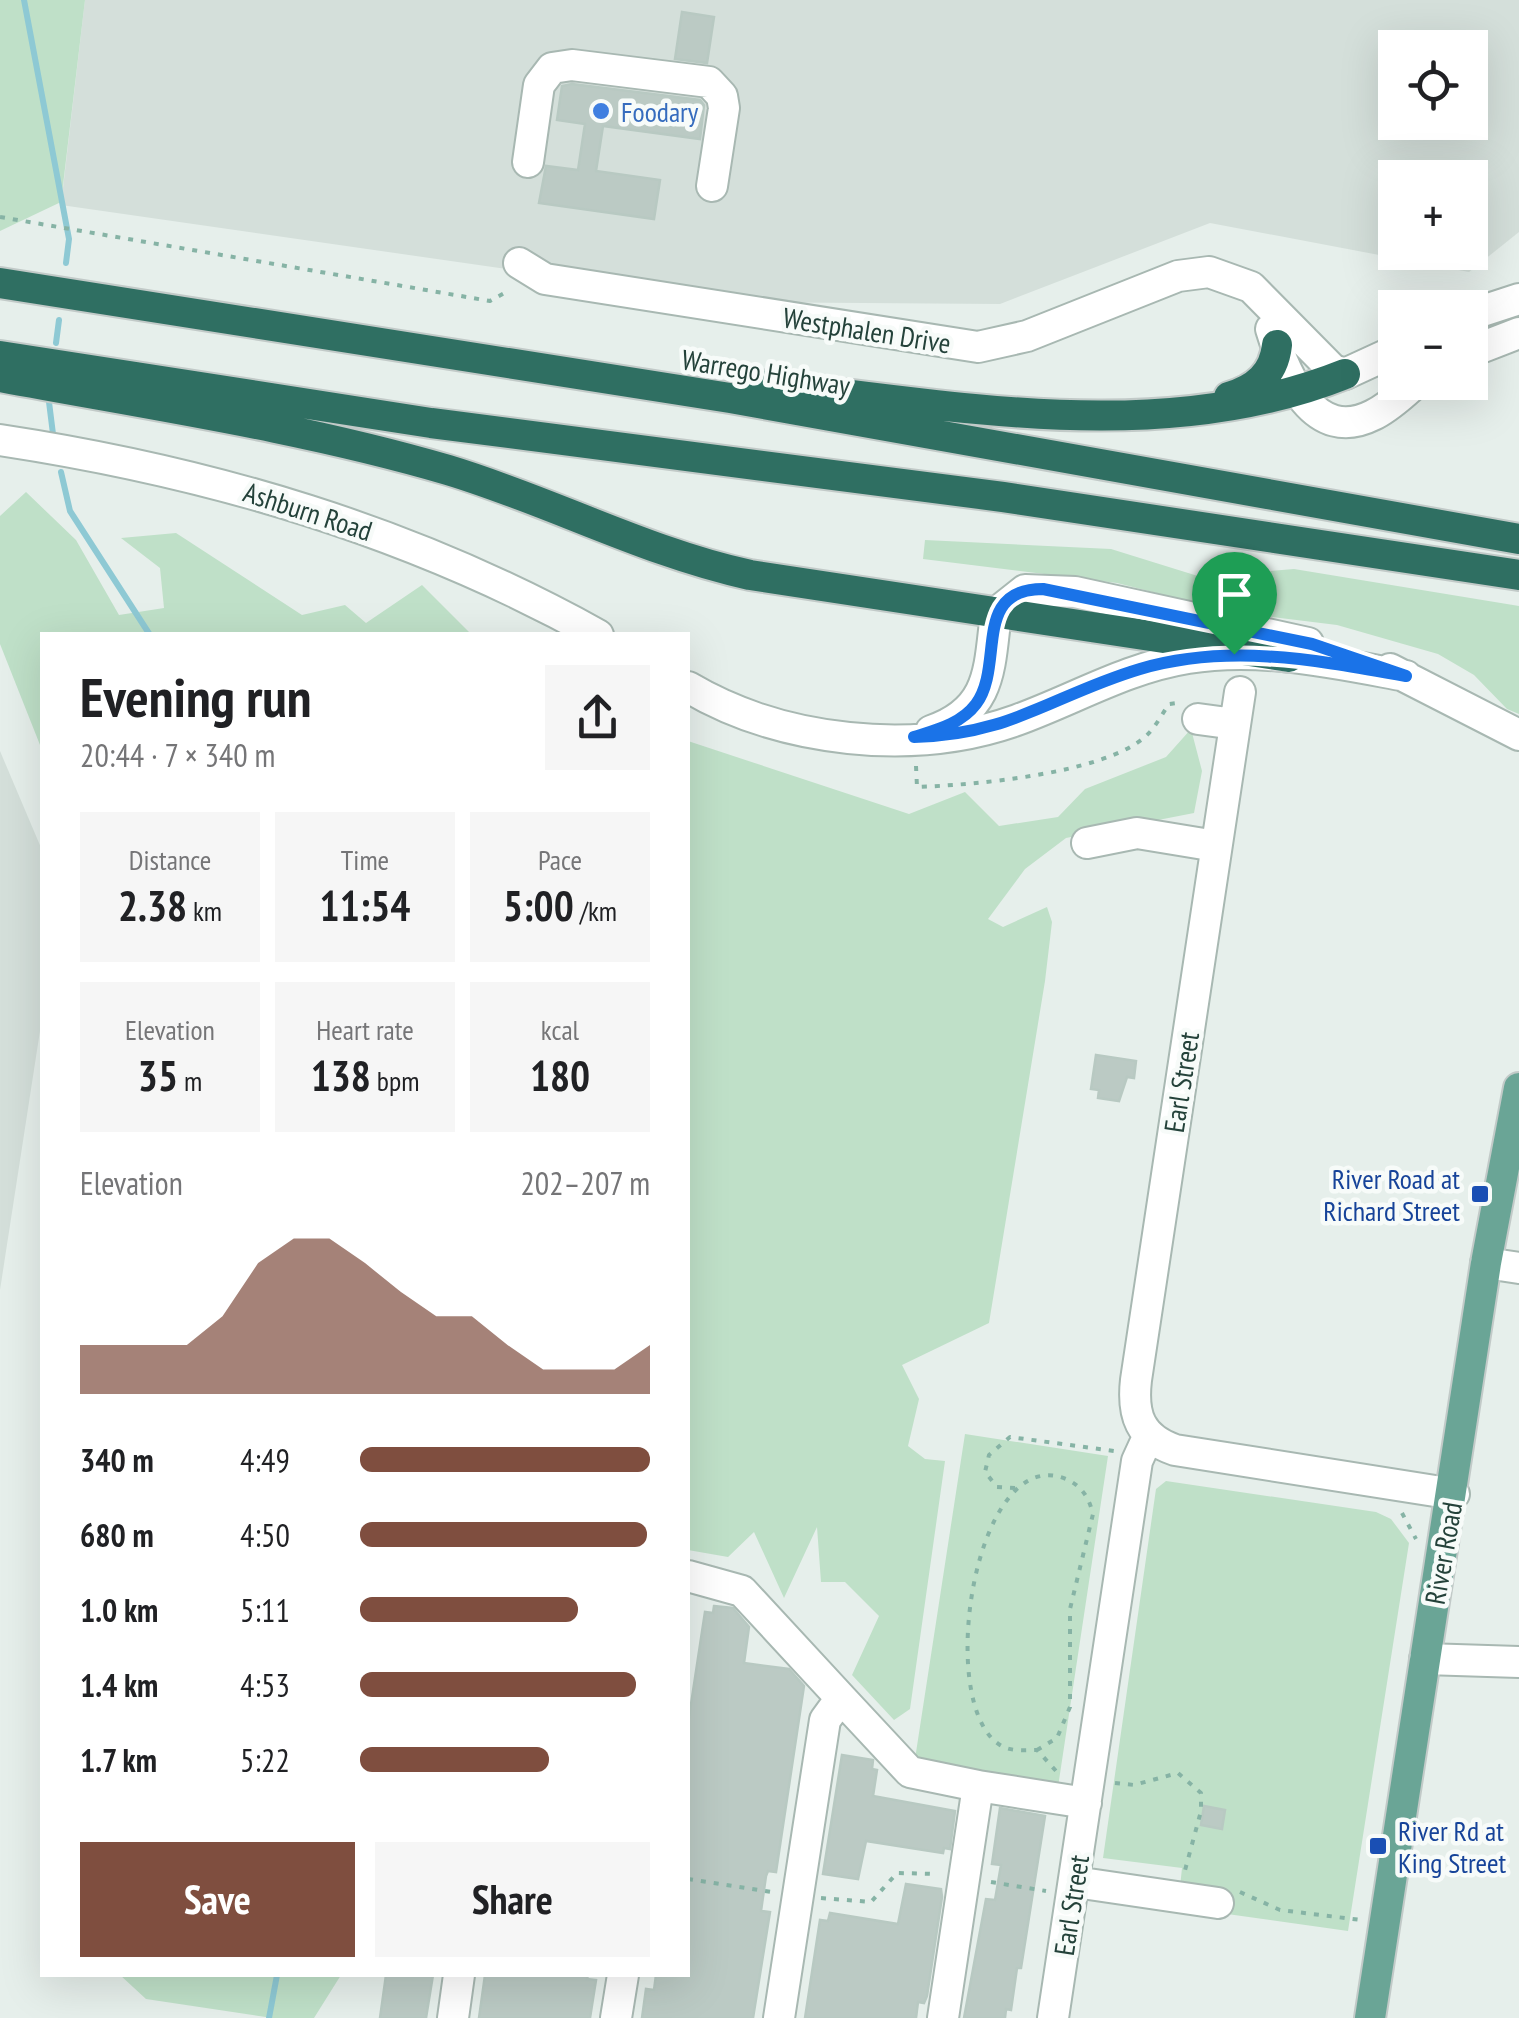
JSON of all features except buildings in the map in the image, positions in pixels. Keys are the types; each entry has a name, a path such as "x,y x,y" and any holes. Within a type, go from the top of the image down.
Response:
{"highway":[{"name":"Warrego Highway","path":"0,283 730,398 1519,539"},
{"path":"1153,414 1249,390 1270,370 1277,345"},
{"path":"0,356 430,422 1003,497 1519,575"},
{"path":"730,398 769,385 998,410 1153,414 1211,410 1298,391 1345,374"},
{"path":"0,377 244,420 388,453 490,485 672,556 714,567 1289,657"}],"main road":[{"name":"River Road","path":"1370,2018 1454,1494 1486,1263 1519,1088"}],"street":[{"path":"528,162 539,85 552,68 562,64 709,82 722,96 724,108 712,186"},
{"name":"Westphalen Drive","path":"527,270 978,347 1027,336 1195,272 1230,277 1262,297 1324,364 1345,374"},
{"path":"1262,297 1277,345 1298,391 1314,413 1347,423 1372,416 1393,400"},
{"path":"1488,309 1519,299"},
{"path":"1488,345 1519,333"},
{"path":"1345,374 1378,359"},
{"name":"Ashburn Road","path":"5,441 205,479 325,514 494,582 592,632"},
{"path":"914,737 957,720 976,704 985,685 996,613 1025,590 1062,590 1312,644 1406,676 1505,729 1519,756"},
{"path":"690,687 728,707 786,726 842,736 914,737 976,733 1040,712 1120,675 1187,658 1289,657 1406,676"},
{"name":"Earl Street","path":"1053,2018 1138,1461 1148,1437 1137,1419 1136,1380 1240,692"},
{"path":"1198,719 1235,724"},
{"path":"1087,843 1138,833 1216,846"},
{"path":"1486,1263 1519,1268"},
{"path":"1148,1437 1176,1450 1454,1494"},
{"path":"690,1577 742,1591 910,1772 1086,1803"},
{"path":"1425,1659 1519,1662"},
{"path":"779,2018 825,1720 841,1698"},
{"path":"943,2018 978,1786"},
{"path":"1074,1889 1218,1903"},
{"path":"452,2018 459,1977"},
{"path":"616,2018 622,1977"}],"path":[{"path":"0,217 490,301 527,270"},
{"path":"914,737 917,787 958,785 1059,770 1108,756 1146,736 1169,704 1192,700 1198,719"},
{"path":"1017,1488 998,1487 984,1472 989,1455 1010,1437 1104,1446 1118,1459"},
{"path":"1400,1511 1410,1521 1418,1546"},
{"path":"690,1879 798,1896 872,1902 897,1872 906,1870 1074,1889"},
{"path":"1356,1936 1359,1919"}],"shaded area":[{"path":"85,0 1519,0 1519,232 1488,257 1488,160 1378,160 1378,255 1210,223 1000,304 736,302 61,205"},
{"path":"0,751 40,845 40,1031 0,1290"}],"green space":[{"path":"0,0 85,0 61,202 0,231"},
{"path":"26,492 76,540 119,615 164,608 160,568 121,538 176,533 302,615 345,605 366,623 422,585 469,632 40,632 40,745 0,644 0,516"},
{"path":"925,540 1111,549 1201,577 1294,569 1519,606 1519,714 1507,709 1474,675 1438,654 1337,625 1231,612 1117,583 923,559"},
{"path":"1191,729 1202,771 1194,813 1066,838 1025,869 988,919 1003,927 1047,907 1052,922 989,1323 902,1365 919,1399 908,1446 925,1459 945,1461 910,1709 894,1720 852,1675 879,1616 845,1582 821,1582 817,1527 784,1598 754,1532 728,1557 690,1550 690,742 909,814 965,792 999,826 1058,817 1085,789 1166,757"},
{"path":"965,1434 1108,1456 1058,1787 915,1759"},
{"path":"1166,1481 1376,1512 1391,1519 1409,1543 1348,1931 1220,1913 1180,1887 1182,1868 1103,1858 1156,1489"},
{"path":"122,1977 340,1977 314,2018 272,2018 146,1999"}],"waterway":[{"path":"24,0 69,239 66,263"},
{"path":"56,343 59,320"},
{"path":"49,402 53,434"},
{"path":"61,472 70,511 148,632"},
{"path":"269,2018 277,1977"}],"place":[{"name":"Foodary","path":"601,111"},
{"name":"River Road at Richard Street","path":"1480,1194"},
{"name":"River Rd at King Street","path":"1378,1846"}],"route":[{"path":"1025,590 1076,592 1312,644 1364,658 1406,676 1289,657 1234,654 1187,658 1142,668 1040,712 976,733 914,737 944,727 976,704 985,685 996,613 1025,590"}]}
